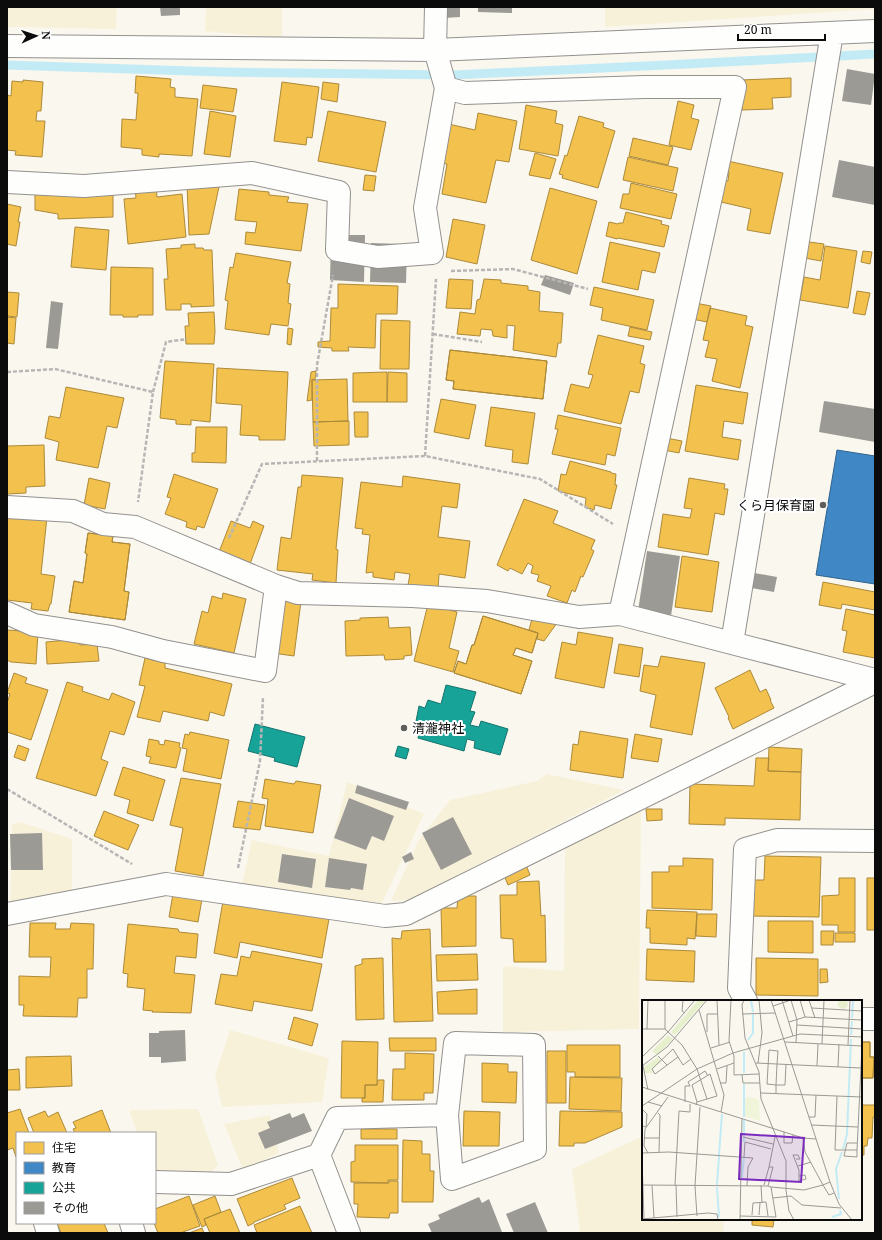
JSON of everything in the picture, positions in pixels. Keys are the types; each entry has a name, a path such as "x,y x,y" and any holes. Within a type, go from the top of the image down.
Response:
{"street":[{"path":"7,182 84,186 252,173 339,192 337,250 378,257 434,262 425,208 446,88 435,50 436,7"},
{"path":"7,46 435,50 875,31"},
{"path":"732,643 832,33"},
{"path":"446,88 465,93 654,87 735,87 620,614"},
{"path":"7,508 73,511 103,524 135,527 276,586 298,593 412,596 487,601 579,617 620,614 875,681"},
{"path":"7,613 34,625 112,637 163,651 265,671 276,586"},
{"path":"7,914 166,884 384,916 406,914 875,681"},
{"path":"745,1000 739,988 745,849 777,840 875,841"},
{"path":"862,1019 875,1019"},
{"path":"455,1043 534,1045 535,1149 452,1179 447,1115 455,1043"},
{"path":"156,1182 231,1184 319,1155 337,1118 447,1115"},
{"path":"319,1155 349,1233"}],"path":[{"path":"317,461 317,365 337,250"},
{"path":"425,456 433,334 434,262 513,269 588,289"},
{"path":"433,334 482,342"},
{"path":"135,527 153,392 166,342 187,339"},
{"path":"7,372 55,369 153,392"},
{"path":"218,562 262,464 425,456 540,478 637,538"},
{"path":"233,894 260,761 265,671"},
{"path":"7,789 166,884"}],"shaded area":[{"path":"7,7 117,7 116,29 7,27"},
{"path":"206,7 282,7 282,38 205,31"},
{"path":"605,7 875,7 875,9 605,27"},
{"path":"547,774 624,790 412,900 391,901 419,840 450,800 537,781"},
{"path":"347,782 424,814 381,905 241,888 252,840 329,856"},
{"path":"641,809 639,1029 503,1032 503,966 564,971 565,848"},
{"path":"20,822 72,839 72,903 10,914 12,824"},
{"path":"230,1030 329,1058 322,1102 222,1107 215,1075"},
{"path":"198,1109 218,1165 208,1175 156,1174 156,1132 137,1132 129,1110"},
{"path":"270,1115 279,1153 243,1170 224,1124"},
{"path":"642,1136 642,1220 724,1220 723,1233 580,1233 572,1169"}],"building: 住宅":[{"path":"136,76 171,79 170,87 175,88 175,97 198,99 192,156 159,154 159,157 142,155 142,149 121,147 122,119 136,120 138,93 135,93"},
{"path":"791,78 791,97 772,98 773,109 742,110 741,80"},
{"path":"23,80 43,82 41,111 37,111 36,121 45,121 42,157 15,155 16,151 7,150 7,95 11,96 12,81 23,82"},
{"path":"282,82 319,87 312,138 307,137 306,145 274,141"},
{"path":"323,82 339,84 337,102 321,99"},
{"path":"203,85 237,89 233,112 200,108"},
{"path":"678,101 694,105 691,118 699,120 691,150 669,145"},
{"path":"526,105 557,111 555,123 563,125 558,156 519,149"},
{"path":"210,111 236,116 230,157 204,154"},
{"path":"328,111 386,122 376,172 318,161"},
{"path":"478,113 517,121 509,162 496,160 486,203 442,194 447,164 437,162 444,123 475,130"},
{"path":"579,116 604,123 603,127 615,131 598,188 562,178 563,175 559,174 565,155 567,156"},
{"path":"633,138 673,147 668,165 629,156"},
{"path":"535,153 556,159 550,179 529,175"},
{"path":"628,157 678,168 673,191 623,180"},
{"path":"723,160 783,173 770,234 747,230 751,209 721,202 725,181 728,181 729,172 721,171"},
{"path":"365,175 376,176 374,191 363,190"},
{"path":"220,182 209,234 189,235 187,184"},
{"path":"631,183 677,194 671,219 620,208 623,194 629,194"},
{"path":"156,186 157,197 182,194 186,237 128,244 124,199 136,198 135,188"},
{"path":"550,188 597,201 577,274 531,260"},
{"path":"239,189 269,192 269,195 289,197 287,202 308,204 301,251 245,244 246,232 255,233 257,222 235,220"},
{"path":"113,190 113,217 58,219 58,214 35,210 35,193"},
{"path":"7,204 21,207 16,246 7,244"},
{"path":"626,212 662,221 661,224 669,226 664,247 606,236 609,222 618,224 623,223"},
{"path":"453,219 485,225 477,264 446,257"},
{"path":"75,227 109,230 106,270 71,267"},
{"path":"802,241 824,244 821,261 799,257"},
{"path":"610,242 660,253 655,273 642,270 638,290 602,282"},
{"path":"195,244 195,248 212,250 214,306 191,307 191,304 181,304 181,310 166,310 164,279 168,279 166,249 181,248 181,245"},
{"path":"825,246 857,251 848,308 800,300 804,277 820,280"},
{"path":"863,251 872,252 870,264 861,262"},
{"path":"236,253 291,262 287,283 290,284 288,303 291,304 288,326 271,324 269,335 225,329 228,301 225,300 230,267 233,268"},
{"path":"111,267 153,268 153,315 123,317 123,315 110,315"},
{"path":"449,279 473,280 471,309 446,308"},
{"path":"484,279 501,280 501,283 528,286 528,290 540,292 539,311 563,313 561,343 558,343 556,357 513,350 515,326 507,325 507,338 493,336 492,330 481,329 480,336 457,334 460,312 475,314 477,300 480,299"},
{"path":"338,284 398,286 397,314 376,314 375,348 348,347 349,351 332,351 332,348 318,347 318,342 330,341 331,308 338,308"},
{"path":"594,287 654,300 647,330 601,320 603,308 590,305"},
{"path":"857,291 870,293 865,315 853,313"},
{"path":"7,292 19,293 17,317 7,316"},
{"path":"690,302 711,306 707,322 687,318"},
{"path":"710,308 747,316 745,325 753,327 740,388 712,381 717,359 705,357 709,341 703,340"},
{"path":"214,312 214,344 186,344 185,326 189,326 188,313"},
{"path":"7,317 16,318 14,344 7,343"},
{"path":"381,320 410,321 409,369 380,369"},
{"path":"630,327 652,332 650,340 628,336"},
{"path":"288,328 293,329 291,345 287,344"},
{"path":"598,335 644,346 640,363 645,365 639,393 630,391 621,424 564,411 571,384 589,388 593,375 588,374"},
{"path":"450,350 547,361 543,399 453,389 454,381 446,380"},
{"path":"450,350 547,361 543,399 453,389 454,381 446,380"},
{"path":"165,361 214,364 210,422 191,420 191,425 176,424 176,420 160,418"},
{"path":"217,368 288,372 285,440 259,440 259,436 240,435 242,405 216,403"},
{"path":"316,371 315,380 312,379 312,400 307,401 311,372"},
{"path":"387,372 387,402 353,402 353,373"},
{"path":"388,372 407,373 407,402 387,402"},
{"path":"347,379 348,421 313,422 312,380"},
{"path":"696,385 748,393 743,424 724,421 722,437 741,440 738,460 685,451"},
{"path":"66,387 124,398 117,428 107,426 98,468 56,460 59,442 45,438 49,416 60,418"},
{"path":"441,399 476,405 469,439 434,432"},
{"path":"491,407 535,413 528,464 512,462 513,450 485,446"},
{"path":"354,412 368,412 368,437 355,437"},
{"path":"558,415 621,428 615,456 607,454 605,465 552,454 558,429 555,429"},
{"path":"349,421 349,445 314,446 313,422"},
{"path":"196,427 227,427 226,463 192,462 192,453 195,453"},
{"path":"661,437 682,441 679,453 659,449"},
{"path":"44,445 45,486 26,487 26,493 7,494 7,446"},
{"path":"570,461 616,474 615,485 617,485 611,509 595,505 594,510 585,507 586,498 558,491 561,474 566,475"},
{"path":"174,474 218,489 204,528 197,526 196,530 186,527 187,522 165,514 171,498 167,497"},
{"path":"302,475 343,478 336,549 338,550 336,583 312,580 313,574 277,570 281,537 291,539 298,487 301,487"},
{"path":"403,476 460,484 457,508 442,506 438,537 470,541 465,578 439,574 438,589 408,585 410,574 395,572 394,580 373,577 373,572 366,573 370,535 362,534 363,529 355,528 361,482 402,487"},
{"path":"89,478 110,483 105,509 84,505"},
{"path":"689,478 725,484 724,489 728,489 724,515 715,513 708,555 658,547 663,514 690,518 692,509 684,508"},
{"path":"524,499 558,511 553,523 595,540 591,549 594,551 583,577 581,576 575,592 572,590 567,603 547,596 551,586 537,581 539,575 531,573 533,566 528,563 522,574 510,568 508,571 497,565"},
{"path":"7,512 47,517 41,574 55,576 51,604 48,611 31,609 32,603 7,600"},
{"path":"231,521 250,528 253,521 264,526 250,564 219,552"},
{"path":"88,533 113,536 112,542 130,544 124,591 129,592 125,620 69,612 74,581 83,583"},
{"path":"88,533 113,536 112,542 130,544 124,591 129,592 125,620 69,612 74,581 83,583"},
{"path":"682,556 719,562 712,612 675,607"},
{"path":"823,582 875,592 875,610 842,604 841,609 819,605"},
{"path":"223,593 246,599 234,653 194,644 202,611 208,613 212,596 222,599"},
{"path":"278,598 301,601 294,656 258,651"},
{"path":"428,604 457,612 449,648 459,651 453,672 414,661"},
{"path":"846,609 875,615 875,658 843,652 847,631 842,630"},
{"path":"533,615 557,623 544,641 537,639 538,633 529,630"},
{"path":"483,616 538,633 532,653 516,648 513,655 532,661 521,694 454,673 458,661 466,664"},
{"path":"483,616 538,633 532,653 516,648 513,655 532,661 521,694 454,673 458,661 466,664"},
{"path":"388,617 389,628 410,627 412,655 404,656 404,659 385,660 384,655 346,656 345,621 360,620 360,618"},
{"path":"7,630 38,632 36,664 11,662 7,660"},
{"path":"578,632 613,638 604,688 555,678 562,642 576,645"},
{"path":"79,639 80,645 97,644 99,661 47,664 46,642"},
{"path":"619,644 643,648 639,677 614,673"},
{"path":"661,656 705,663 692,735 650,727 656,695 640,691 644,665 658,667"},
{"path":"145,658 165,663 165,668 232,684 224,716 210,712 208,721 163,711 160,722 137,717 145,686 139,685"},
{"path":"750,670 760,692 766,689 774,708 733,729 715,688"},
{"path":"14,673 27,678 25,683 48,690 31,740 7,732 7,703 10,694 7,693"},
{"path":"67,682 83,687 82,691 109,700 112,693 135,702 124,735 110,731 101,759 108,762 96,796 36,778"},
{"path":"580,731 628,739 623,778 570,770 573,744 578,745"},
{"path":"190,732 229,740 221,779 183,771 187,749 182,748 185,734 189,735"},
{"path":"635,734 662,739 658,762 631,758"},
{"path":"149,739 159,741 159,744 164,745 165,740 180,743 179,747 181,748 176,768 149,763 151,757 146,756"},
{"path":"18,745 29,749 25,761 14,757"},
{"path":"769,747 802,749 801,772 768,771"},
{"path":"756,758 769,758 768,771 801,772 800,820 725,818 725,825 689,824 690,784 754,786"},
{"path":"123,767 165,780 153,821 127,813 130,800 114,795"},
{"path":"181,778 221,784 203,876 175,871 183,828 170,825"},
{"path":"265,779 294,784 296,781 321,785 313,833 265,826 268,799 262,798"},
{"path":"238,801 265,805 260,830 233,827"},
{"path":"646,809 662,809 662,820 647,821"},
{"path":"104,811 139,825 128,850 94,836"},
{"path":"765,856 821,857 819,917 749,916 750,880 764,880"},
{"path":"683,858 713,859 712,910 652,908 652,872 669,872 669,866 683,866"},
{"path":"526,865 530,875 508,885 504,875"},
{"path":"839,878 855,878 855,932 838,932 838,925 822,925 822,896 839,895"},
{"path":"867,878 875,878 875,930 867,930"},
{"path":"539,881 541,916 545,915 546,962 514,962 513,939 501,938 500,895 517,895 517,882"},
{"path":"173,894 202,899 198,922 169,917"},
{"path":"458,896 476,896 476,946 442,947 441,908 457,908"},
{"path":"223,901 329,919 322,958 240,942 237,958 214,953"},
{"path":"647,910 697,912 695,939 687,938 687,945 650,943 650,928 646,928"},
{"path":"697,914 717,914 716,937 696,936"},
{"path":"768,921 813,921 813,953 768,952"},
{"path":"30,923 56,923 55,929 70,929 71,923 94,924 93,969 87,969 87,998 78,998 77,1017 23,1016 24,1005 19,1005 19,976 50,977 51,957 29,957"},
{"path":"128,924 178,929 179,932 198,934 196,958 176,956 174,973 195,975 191,1013 152,1012 153,1011 143,1010 145,989 127,987 128,974 123,973"},
{"path":"430,929 433,1021 394,1022 392,938 401,939 402,931"},
{"path":"821,931 834,931 833,945 821,945"},
{"path":"835,933 855,933 855,942 835,942"},
{"path":"647,949 695,951 694,982 646,980"},
{"path":"252,951 322,964 312,1011 254,1001 252,1011 215,1004 221,974 237,976 241,956 250,958"},
{"path":"477,954 478,980 437,981 436,955"},
{"path":"383,958 384,1019 356,1020 355,966 362,964 362,959"},
{"path":"756,958 818,959 818,996 756,995"},
{"path":"820,969 827,969 828,982 820,983"},
{"path":"477,989 477,1014 438,1014 437,992"},
{"path":"294,1017 318,1024 312,1046 288,1039"},
{"path":"389,1038 436,1038 436,1051 390,1051"},
{"path":"342,1041 378,1042 377,1085 365,1085 365,1098 341,1098"},
{"path":"862,1042 870,1042 870,1057 874,1057 873,1078 862,1078"},
{"path":"862,1042 870,1042 870,1057 874,1057 873,1078 862,1078"},
{"path":"567,1045 620,1045 620,1077 575,1077 575,1072 567,1072"},
{"path":"547,1051 566,1051 566,1103 547,1103"},
{"path":"405,1053 434,1054 433,1093 424,1093 424,1100 392,1100 393,1069 405,1069"},
{"path":"71,1056 72,1086 26,1088 26,1057"},
{"path":"482,1063 508,1064 508,1072 517,1072 516,1103 482,1102"},
{"path":"19,1069 20,1090 7,1090 7,1070"},
{"path":"570,1077 622,1078 621,1111 569,1109"},
{"path":"378,1080 384,1080 383,1102 362,1102 362,1098 365,1098 365,1085 377,1085"},
{"path":"875,1105 872,1138 868,1138 867,1146 864,1146 864,1155 862,1155 862,1106"},
{"path":"20,1109 29,1132 16,1132 16,1157 13,1148 7,1150 7,1113"},
{"path":"102,1110 111,1132 74,1132 73,1129 76,1128 73,1122"},
{"path":"45,1111 48,1117 58,1112 67,1132 34,1132 28,1118"},
{"path":"464,1111 500,1112 499,1146 463,1146"},
{"path":"560,1111 622,1112 622,1127 585,1143 574,1143 574,1146 559,1146"},
{"path":"361,1129 397,1129 397,1139 361,1139"},
{"path":"403,1140 422,1141 422,1154 430,1154 430,1171 434,1171 433,1202 402,1202"},
{"path":"355,1145 398,1145 398,1180 388,1180 388,1183 351,1182 351,1162 355,1161"},
{"path":"292,1178 300,1198 284,1205 286,1209 254,1222 248,1226 237,1199"},
{"path":"389,1181 398,1181 398,1213 390,1213 389,1218 357,1217 358,1204 354,1204 354,1183 389,1183"},
{"path":"189,1196 200,1226 180,1233 158,1233 154,1224 156,1224 156,1209"},
{"path":"215,1196 221,1212 204,1219 206,1225 202,1227 193,1205"},
{"path":"300,1206 312,1233 257,1233 254,1225"},
{"path":"230,1209 240,1233 210,1233 204,1219"},
{"path":"752,1220 774,1220 773,1227 752,1225"},
{"path":"57,1224 104,1224 108,1233 61,1233"},
{"path":"202,1228 204,1233 189,1233"}],"building: 教育":[{"path":"837,450 875,456 875,584 816,575"}],"building: 公共":[{"path":"446,685 476,692 470,711 475,712 470,725 479,727 481,721 508,729 500,755 474,748 475,741 467,739 464,751 418,738 419,733 414,731 419,706 425,708 428,700 441,704"},
{"path":"255,724 305,737 297,767 274,761 275,758 248,751"},
{"path":"398,746 409,749 406,759 395,756"}],"building: その他":[{"path":"160,7 180,7 180,15 161,16"},
{"path":"444,7 460,7 460,17 444,18"},
{"path":"478,7 512,7 512,13 478,12"},
{"path":"847,69 875,74 871,105 842,101"},
{"path":"839,160 875,167 875,205 832,197"},
{"path":"347,235 365,235 364,282 330,280 331,240"},
{"path":"371,243 401,244 401,248 407,248 406,283 370,282"},
{"path":"545,275 574,283 570,295 541,285"},
{"path":"51,301 63,303 58,349 46,348"},
{"path":"824,401 875,409 875,442 819,432"},
{"path":"647,551 680,556 671,616 638,611"},
{"path":"749,572 777,577 774,592 746,587"},
{"path":"357,785 409,802 406,810 355,793"},
{"path":"349,798 394,816 384,841 372,836 366,850 334,838"},
{"path":"453,817 472,854 441,870 422,833"},
{"path":"42,833 43,870 11,870 10,834"},
{"path":"411,852 414,859 405,863 402,857"},
{"path":"282,854 316,859 312,888 278,882"},
{"path":"329,858 367,864 363,890 325,887"},
{"path":"185,1030 186,1061 161,1063 161,1057 149,1057 149,1033"},
{"path":"290,1113 292,1118 304,1113 312,1131 265,1149 258,1133 270,1128 267,1122"},
{"path":"479,1197 482,1203 489,1199 502,1232 432,1233 428,1224 440,1219 438,1215"},
{"path":"535,1202 548,1233 514,1233 506,1214"}],"waterway":[{"path":"7,65 222,72 454,75 875,54"}],"place":[{"name":"くら月保育園","path":"823,505"},
{"name":"清瀧神社","path":"404,728"}]}
